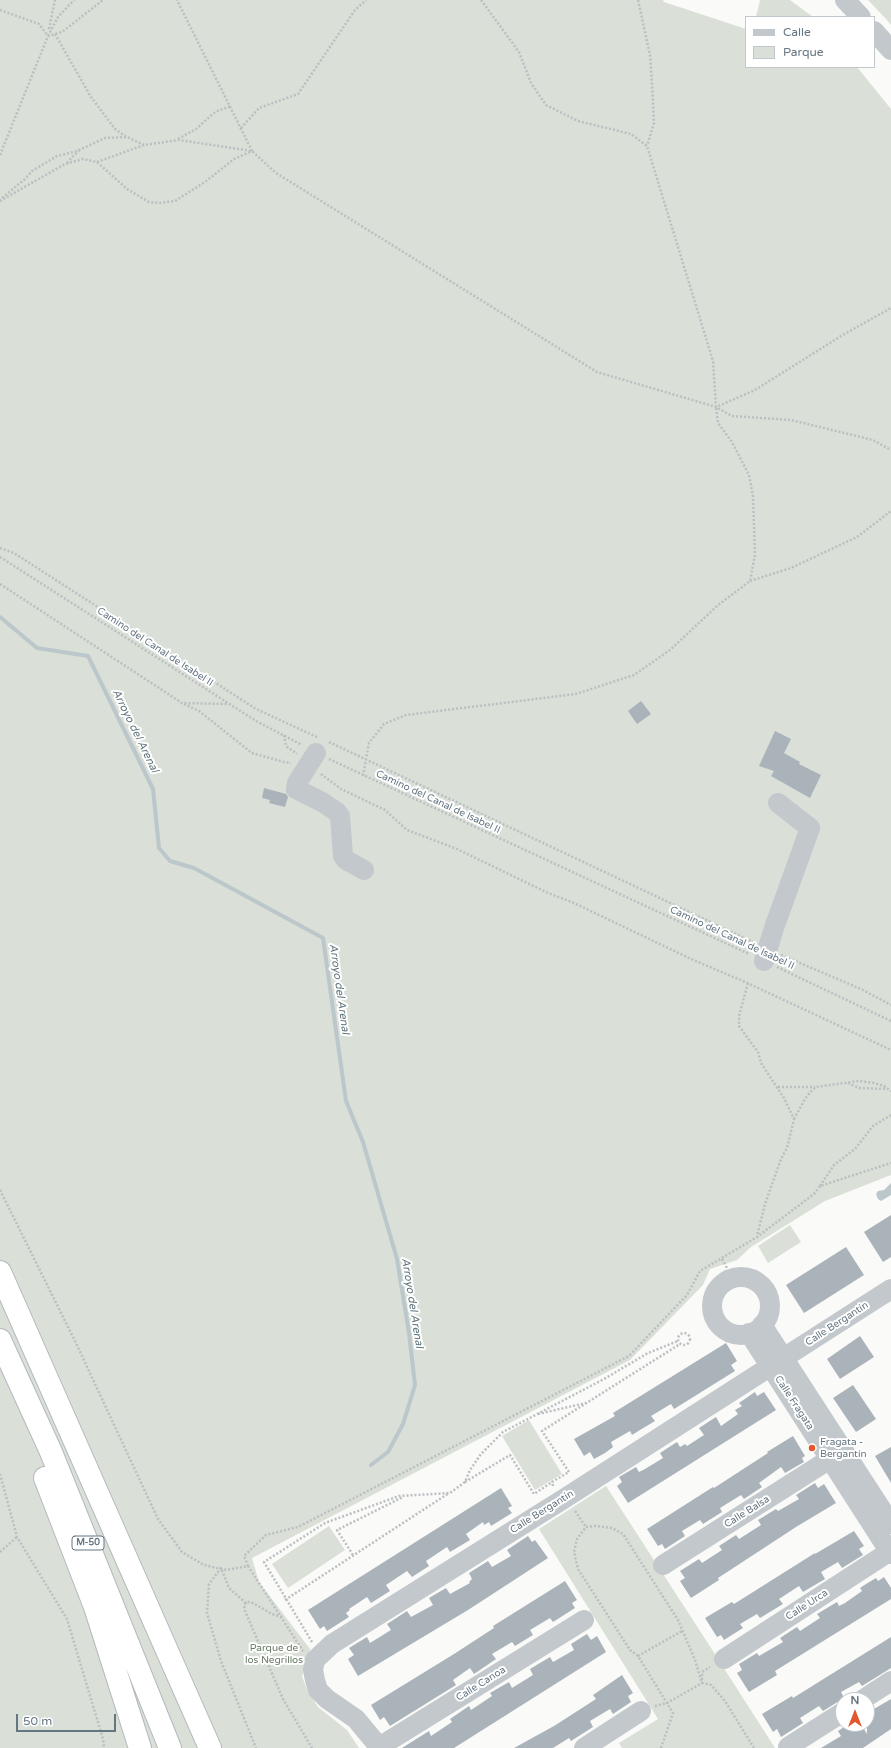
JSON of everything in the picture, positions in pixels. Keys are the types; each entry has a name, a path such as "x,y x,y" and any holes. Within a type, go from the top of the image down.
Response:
{"highway":[{"name":"M-50","path":"0,1272 210,1748"},
{"name":"M-50","path":"0,1340 54,1459 170,1748"},
{"path":"0,1368 39,1461 95,1607 140,1748"}],"street":[{"path":"845,0 860,16"},
{"path":"875,32 891,50"},
{"path":"313,758 297,783 296,790 322,802 337,812 340,816 343,856 346,860 364,870"},
{"path":"766,955 810,828 778,803"},
{"name":"Calle Bergantín","path":"311,1653 332,1644 891,1289"},
{"name":"Calle Fragata","path":"756,1329 777,1362 891,1524"},
{"name":"Calle Fragata","path":"777,1362 830,1459 890,1553"},
{"name":"Calle Balsa","path":"664,1565 830,1459"},
{"name":"Calle Urca","path":"719,1662 890,1553"},
{"name":"Calle Canoa","path":"380,1747 584,1620"},
{"path":"311,1653 318,1690 328,1699 356,1718 380,1747"},
{"path":"874,1692 891,1681"},
{"path":"584,1748 646,1709"},
{"path":"788,1747 835,1717"}],"path":[{"path":"48,36 56,0"},
{"path":"0,154 48,36 58,16 74,0"},
{"path":"48,36 62,32 103,0"},
{"path":"177,0 231,106 252,152 276,173 597,372 716,407 732,416 791,420 873,440 891,450"},
{"path":"241,128 259,108 298,94 355,10 366,0"},
{"path":"481,0 519,52 531,83 546,105 578,121 631,134 647,146"},
{"path":"638,0 650,54 652,83 654,123 647,146 713,361 718,423 732,442 749,475 754,496 755,554 750,581"},
{"path":"0,10 39,24 48,36"},
{"path":"55,34 91,96 114,129 144,145"},
{"path":"176,140 196,129 215,112 231,106"},
{"path":"0,200 25,180 32,171 58,156 105,138 127,137"},
{"path":"97,162 144,145 176,140 252,152"},
{"path":"67,163 84,147"},
{"path":"0,200 67,163 83,159 97,162 127,189 149,202 159,203 175,201 204,182 234,159 252,152"},
{"path":"716,407 755,390 841,336 891,308"},
{"path":"363,776 369,743 384,724 406,715 576,694 634,675 670,650 717,606 750,581 791,568 857,537 891,511"},
{"path":"0,548 14,553 256,709 366,758 766,955 861,989 891,1004"},
{"name":"Camino del Canal de Isabel II","path":"0,557 256,721 284,735 313,758 363,776 766,955 891,1021"},
{"path":"0,584 182,703 199,711 252,753 284,762 313,758"},
{"path":"182,703 230,704"},
{"path":"284,735 286,746 313,758 341,790 385,810 407,830 457,849 548,893 574,903 691,959 748,983 891,1050"},
{"path":"748,983 739,1016 739,1026 758,1052 761,1063 778,1087 794,1119"},
{"path":"778,1087 816,1086 858,1081 874,1083 891,1091"},
{"path":"847,1082 859,1088 888,1089"},
{"path":"757,1237 765,1204 781,1159 787,1148 794,1119 805,1099 816,1086"},
{"path":"311,1653 282,1617 248,1566 244,1556 266,1535 298,1527 629,1356 687,1295 700,1271 722,1260 757,1237 814,1194 834,1165 855,1149 873,1126 891,1115"},
{"path":"820,1186 891,1163"},
{"path":"0,1190 75,1341 158,1519 182,1552 204,1565 226,1570 248,1566"},
{"path":"722,1260 727,1268"},
{"path":"465,1482 470,1470 494,1439 503,1432 648,1353 678,1341 681,1334 687,1334 690,1341 684,1346 678,1341"},
{"path":"285,1600 465,1482 510,1455 534,1494 569,1472 542,1431 680,1344"},
{"path":"534,1415 588,1402"},
{"path":"0,1474 17,1537 67,1619 103,1739 104,1748"},
{"path":"552,1482 554,1486"},
{"path":"311,1653 285,1600 264,1562 325,1523 399,1496 450,1493"},
{"path":"353,1555 338,1530 405,1496"},
{"path":"573,1508 586,1527"},
{"path":"661,1748 673,1713 638,1656 630,1650 578,1569 574,1552 577,1539 586,1527 595,1526 612,1528 623,1534 678,1620 695,1660 702,1683"},
{"path":"0,1552 17,1537"},
{"path":"221,1568 229,1588 246,1603 251,1602 272,1614 282,1617"},
{"path":"221,1568 209,1584 207,1613 221,1661 256,1748"},
{"path":"246,1603 244,1605 245,1611 269,1669 283,1698 312,1748"},
{"path":"638,1656 682,1631"},
{"path":"702,1683 702,1672 719,1662"},
{"path":"646,1709 667,1703 702,1683 711,1685 725,1701 754,1748"}],"green space":[{"name":"Parque de los Negrillos","path":"0,0 663,0 664,2 745,29 745,68 858,68 891,109 891,1175 825,1201 751,1247 737,1260 710,1269 703,1285 630,1360 252,1558 259,1582 310,1649 302,1677 308,1691 318,1707 347,1730 359,1748 0,1748"},
{"path":"760,0 790,0 812,16 756,16"},
{"path":"868,0 891,0 891,25 886,19"},
{"path":"790,1225 801,1242 768,1263 758,1246"},
{"path":"529,1420 562,1474 535,1490 502,1436"},
{"path":"606,1486 775,1748 622,1748 619,1743 658,1719 539,1529"},
{"path":"329,1526 345,1550 288,1588 272,1564"}],"shaded area":[{"path":"891,1183 891,1195 881,1201 878,1199 876,1194 878,1191 884,1190"}],"building":[{"path":"641,701 651,714 637,724 628,711"},
{"path":"775,731 791,739 784,753 800,762 799,764 821,775 810,798 771,776 774,771 759,766"},
{"path":"264,788 286,794 288,797 285,807 269,803 270,800 262,798"},
{"path":"891,1215 891,1257 883,1262 864,1232"},
{"path":"846,1247 864,1275 804,1313 786,1285"},
{"path":"860,1336 874,1357 840,1379 827,1359"},
{"path":"726,1343 737,1361 731,1365 735,1371 674,1409 671,1404 651,1416 655,1421 632,1435 630,1431 611,1442 613,1447 605,1453 594,1459 590,1452 584,1456 574,1439 615,1416 613,1413"},
{"path":"853,1385 876,1419 856,1432 833,1398"},
{"path":"755,1392 757,1396 764,1392 776,1410 628,1503 617,1486 622,1482 619,1477 636,1467 639,1472 645,1469 663,1458 660,1453 677,1442 680,1447 685,1444 687,1446 704,1435 699,1428 716,1417 721,1426 738,1414 735,1410 742,1406 739,1403"},
{"path":"793,1436 805,1456 802,1458 804,1462 785,1473 781,1467 759,1483 762,1487 744,1499 741,1495 720,1508 722,1512 703,1524 700,1520 682,1531 685,1536 665,1549 662,1544 658,1546 647,1529 713,1487 714,1488"},
{"path":"891,1447 891,1483 875,1456"},
{"path":"815,1483 818,1488 824,1484 836,1503 796,1527 718,1578 719,1580 691,1598 680,1581 685,1578 680,1571 699,1559 702,1563 722,1550 719,1546 736,1535 739,1539 761,1525 758,1520 776,1509 778,1511 799,1499 796,1495"},
{"path":"501,1488 512,1506 508,1508 512,1513 491,1526 489,1522 484,1525 483,1522 466,1534 470,1540 450,1552 447,1547 426,1561 429,1566 412,1577 407,1571 386,1585 390,1591 371,1603 367,1597 349,1609 350,1610 346,1613 349,1617 327,1631 324,1626 320,1629 308,1610"},
{"path":"854,1531 864,1546 859,1549 863,1555 842,1568 838,1562 821,1572 825,1579 803,1592 799,1586 779,1599 783,1604 760,1618 757,1614 740,1624 743,1628 724,1640 721,1635 717,1637 705,1618 732,1602 734,1604 815,1553"},
{"path":"528,1536 532,1542 535,1540 548,1558 468,1610 358,1676 348,1659 354,1655 349,1648 367,1637 370,1643 391,1630 387,1624 407,1611 411,1617 433,1605 429,1598 446,1588 450,1594 470,1583 469,1582 472,1579 469,1573 488,1561 492,1567 511,1556 507,1550"},
{"path":"884,1577 891,1588 891,1599 775,1671 777,1675 749,1692 737,1673 742,1670 739,1664 757,1653 759,1656 783,1642 780,1638 797,1627 800,1631 820,1618 817,1614 837,1602 839,1606 845,1603 862,1591 860,1588 866,1584 876,1578 878,1581"},
{"path":"565,1581 577,1600 572,1603 575,1608 553,1622 550,1618 530,1630 533,1635 515,1646 512,1642 492,1654 496,1659 474,1674 470,1668 453,1680 456,1685 390,1726 384,1717 380,1720 371,1705 454,1654 494,1628 493,1626"},
{"path":"587,1634 591,1640 597,1636 606,1652 454,1748 402,1748 429,1731 431,1736 452,1722 450,1719 469,1706 471,1710 492,1696 490,1693 509,1682 512,1688 533,1675 530,1669 550,1657 553,1662 574,1650 571,1644"},
{"path":"891,1637 891,1668 862,1686 859,1682 841,1692 835,1692 835,1704 823,1711 819,1706 800,1718 803,1723 781,1737 777,1729 773,1732 762,1714 792,1696 793,1698"},
{"path":"622,1675 633,1693 628,1696 631,1702 613,1714 610,1709 590,1721 593,1727 571,1741 569,1738 553,1748 514,1748 554,1726 596,1699 593,1695"},
{"path":"891,1699 891,1729 863,1748 821,1748 841,1736 839,1732 866,1732 867,1734 867,1732 875,1732 875,1708"}],"waterway":[{"name":"Arroyo del Arenal","path":"0,617 37,648 88,656 153,789 159,848 170,861 194,868 323,938 346,1101 363,1142 397,1259 409,1333 415,1385 403,1424 388,1452 371,1465"}],"place":[{"name":"Fragata - Bergantín","path":"812,1448"}]}
